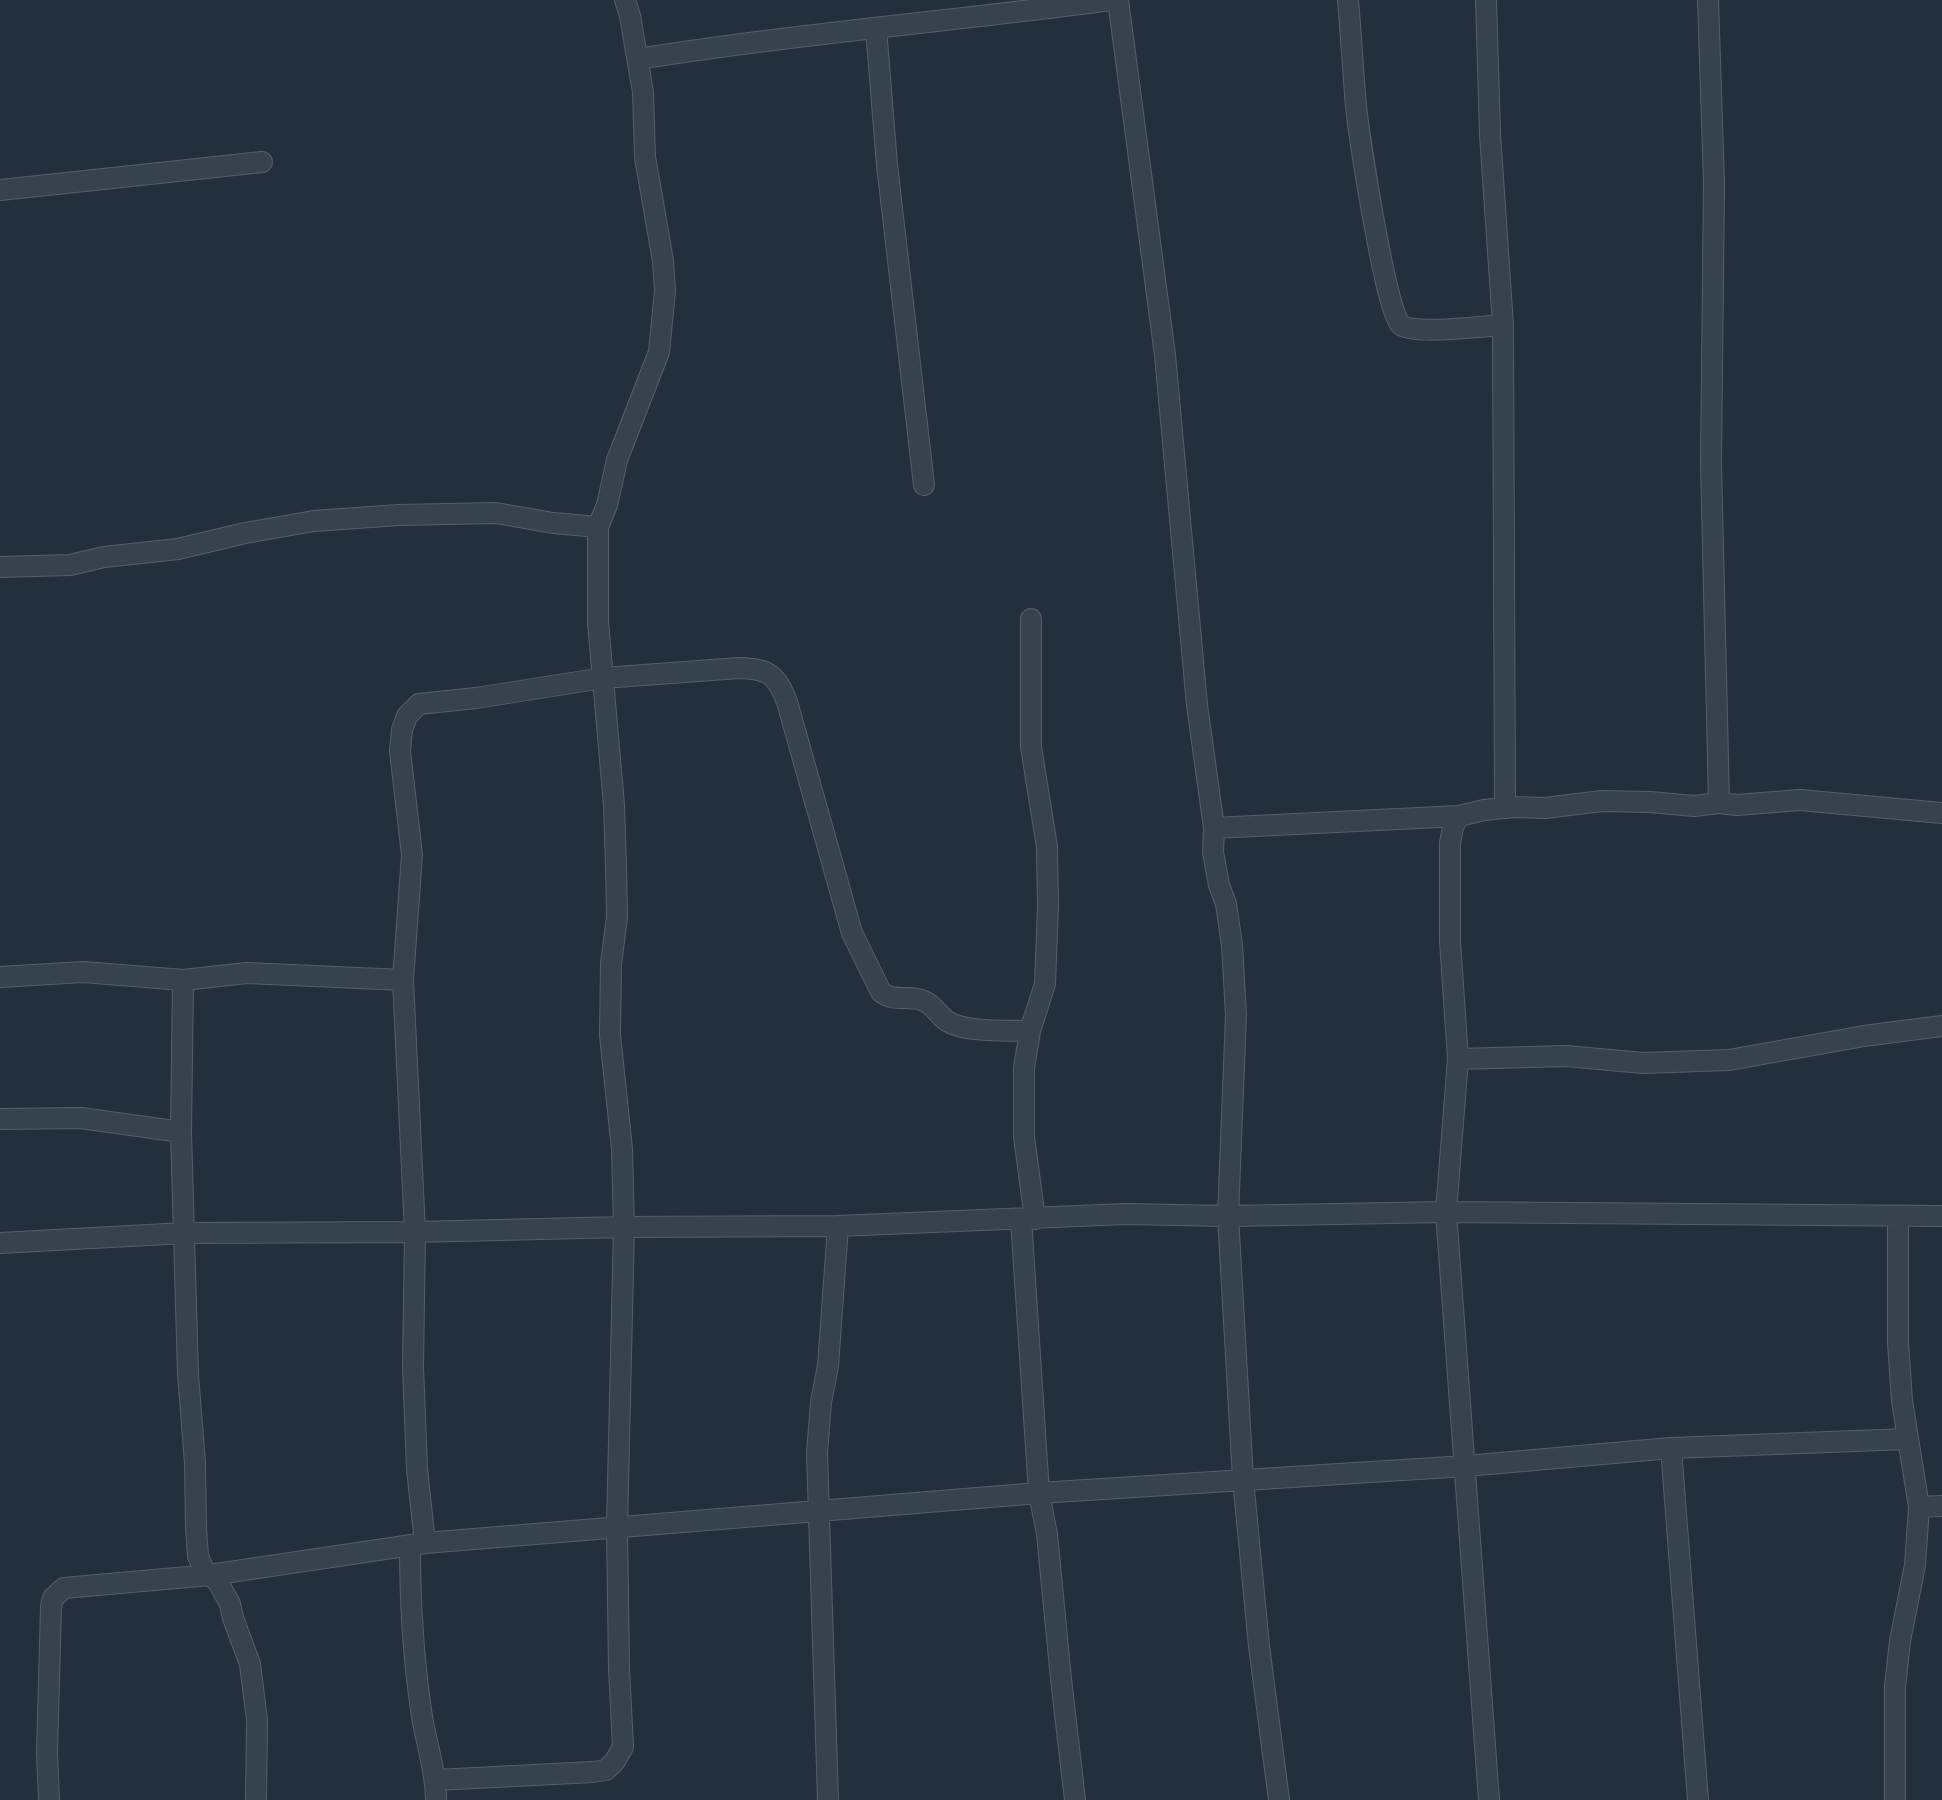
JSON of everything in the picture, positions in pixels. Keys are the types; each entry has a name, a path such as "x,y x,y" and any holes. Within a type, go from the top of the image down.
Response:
{"street":[{"path":"625,0 643,92 645,157 663,261 665,290 659,352 616,460 607,505 598,527 598,622 603,678 614,805 617,917 611,964 610,1035 622,1149 624,1227 618,1527 619,1668 624,1747 615,1761 606,1770 436,1790 421,1710 410,1606 418,1544 413,1368 415,1232 403,980 412,855 400,751 402,730 407,716 419,704 476,698 603,678 739,668 758,669 770,673 780,683 787,702 852,933 881,992 888,998 916,998 925,1001 948,1022 964,1028 1030,1031"},
{"path":"638,59 721,46 1112,0"},
{"path":"1118,0 1165,355 1197,705 1214,828 1216,869 1226,904 1232,945 1236,1015 1228,1216 1243,1479 1260,1646 1279,1800"},
{"path":"1348,0 1356,108 1389,302 1395,318 1401,325 1418,330 1503,325"},
{"path":"1486,0 1490,134 1503,325 1505,808"},
{"path":"1708,0 1714,183 1711,463 1718,803"},
{"path":"876,28 887,165 924,485"},
{"path":"0,190 262,162"},
{"path":"0,567 70,565 104,557 178,549 245,533 314,521 382,516 483,512 598,527"},
{"path":"1030,618 1031,747 1047,847 1048,906 1045,984 1030,1031 1024,1068 1024,1137 1039,1492 1047,1534 1075,1800"},
{"path":"1214,828 1460,816 1484,810 1545,808 1602,801 1650,802 1694,806 1718,803 1737,805 1800,800 1942,814"},
{"path":"1460,816 1453,827 1450,843 1449,893 1458,1059 1446,1212 1489,1800"},
{"path":"0,977 83,972 184,980 247,973 403,980"},
{"path":"184,980 181,1132 188,1374 195,1463 198,1556 204,1570 218,1582 230,1604 250,1664 257,1720 256,1800"},
{"path":"1458,1059 1566,1056 1644,1064 1729,1060 1864,1036 1942,1026"},
{"path":"0,1119 81,1118 181,1132"},
{"path":"0,1243 185,1233 838,1226 1028,1220 1126,1214 1228,1216 1446,1212 1942,1216"},
{"path":"1895,1800 1895,1687 1900,1641 1915,1564 1920,1507 1902,1401 1898,1342 1898,1217"},
{"path":"828,1800 817,1453 821,1402 828,1366 838,1226"},
{"path":"49,1800 47,1753 53,1598 64,1588 73,1586 210,1575 418,1544 1039,1492 1466,1466 1671,1448 1908,1439"},
{"path":"1671,1448 1698,1800"},
{"path":"1920,1507 1942,1506"}]}
